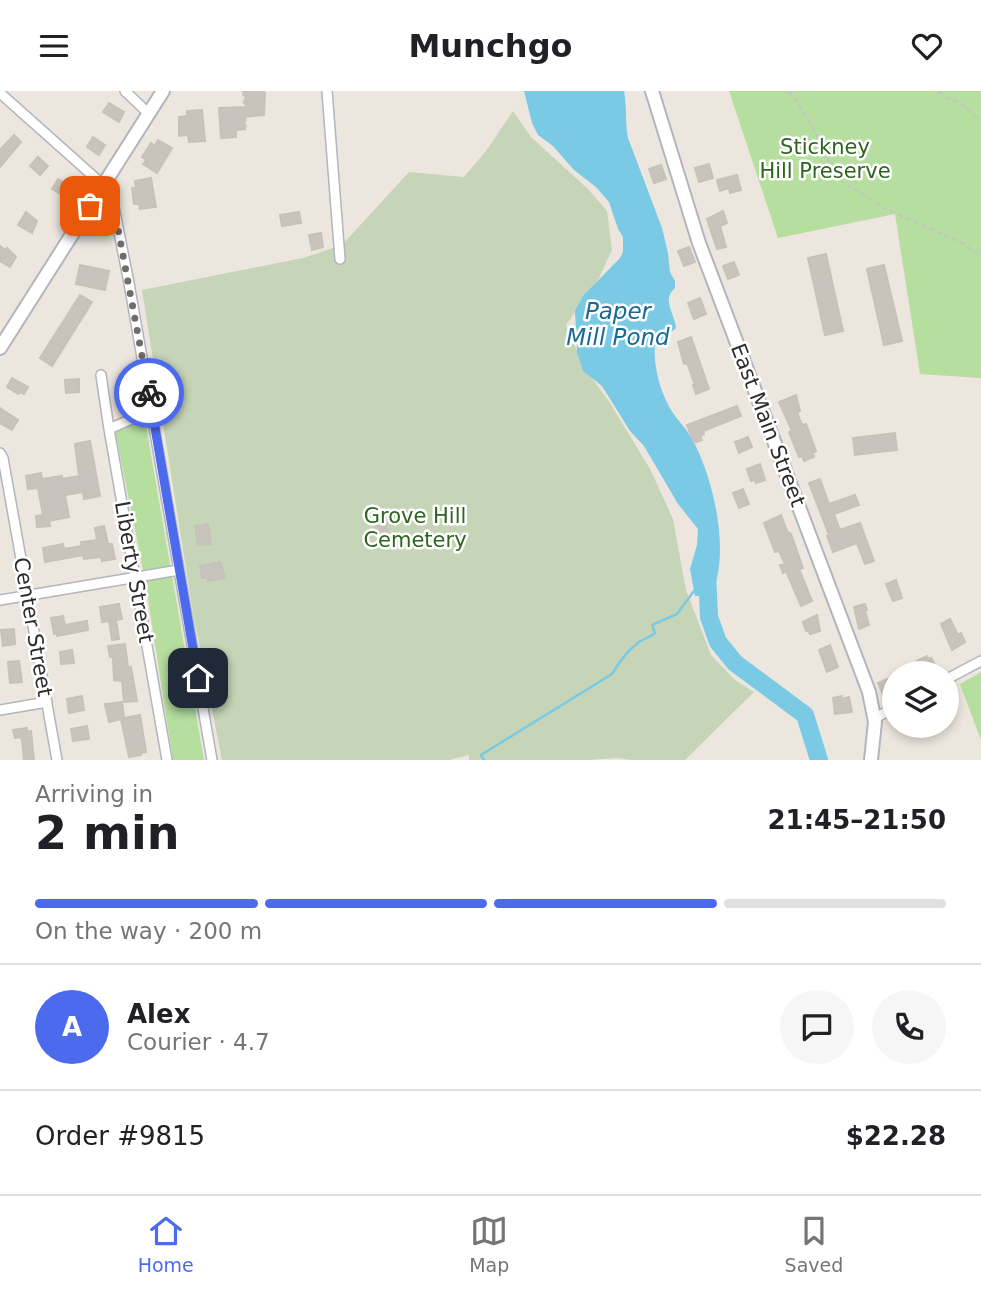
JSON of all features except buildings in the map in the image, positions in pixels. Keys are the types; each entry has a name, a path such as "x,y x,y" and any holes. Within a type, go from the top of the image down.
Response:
{"main road":[{"path":"0,348 163,91"},
{"name":"East Main Street","path":"652,91 696,234 862,671 874,718 872,760"}],"street":[{"path":"125,91 148,113"},
{"path":"327,91 340,259"},
{"path":"0,93 111,192 152,410 212,760"},
{"name":"Liberty Street","path":"101,375 167,760"},
{"path":"110,429 152,410"},
{"name":"Center Street","path":"0,453 4,458 57,760"},
{"path":"0,600 179,570"},
{"path":"959,673 981,661"},
{"path":"0,710 47,702"},
{"path":"874,718 882,714"}],"path":[{"path":"243,91 246,127"},
{"path":"789,91 810,122 830,164 843,182 884,208 962,243 981,256"},
{"path":"939,91 944,97 962,105 972,116 981,119"}],"green space":[{"name":"Stickney Hill Preserve","path":"729,91 981,91 981,378 920,374 895,214 778,238"},
{"name":"Grove Hill Cemetery","path":"513,111 531,137 589,190 607,211 612,250 599,278 566,325 584,367 610,403 650,469 673,519 686,590 711,655 735,680 754,692 685,760 469,760 469,755 449,760 222,760 193,613 142,290 303,258 342,245 409,172 464,177 486,151"},
{"path":"128,422 146,426 204,760 173,760 145,580 115,430"},
{"path":"981,672 981,740 960,684"}],"water":[{"name":"Paper Mill Pond","path":"524,91 624,91 628,138 662,228 670,272 675,281 669,302 676,328 655,346 657,372 669,406 700,454 717,513 720,555 718,574 713,591 703,596 695,596 690,569 697,545 698,529 678,504 644,446 630,431 602,386 583,371 577,352 575,311 583,296 620,258 623,252 623,237 609,202 596,187 574,170 553,146 538,135"}],"waterway":[{"path":"707,571 709,617 718,642 735,663 805,715 819,760"},
{"path":"484,760 481,755 612,674 631,649 655,633 652,625 677,614 694,591"}],"way so far":[{"path":"90,206 103,185 111,192 149,393"}],"route":[{"path":"149,393 198,678"}]}
